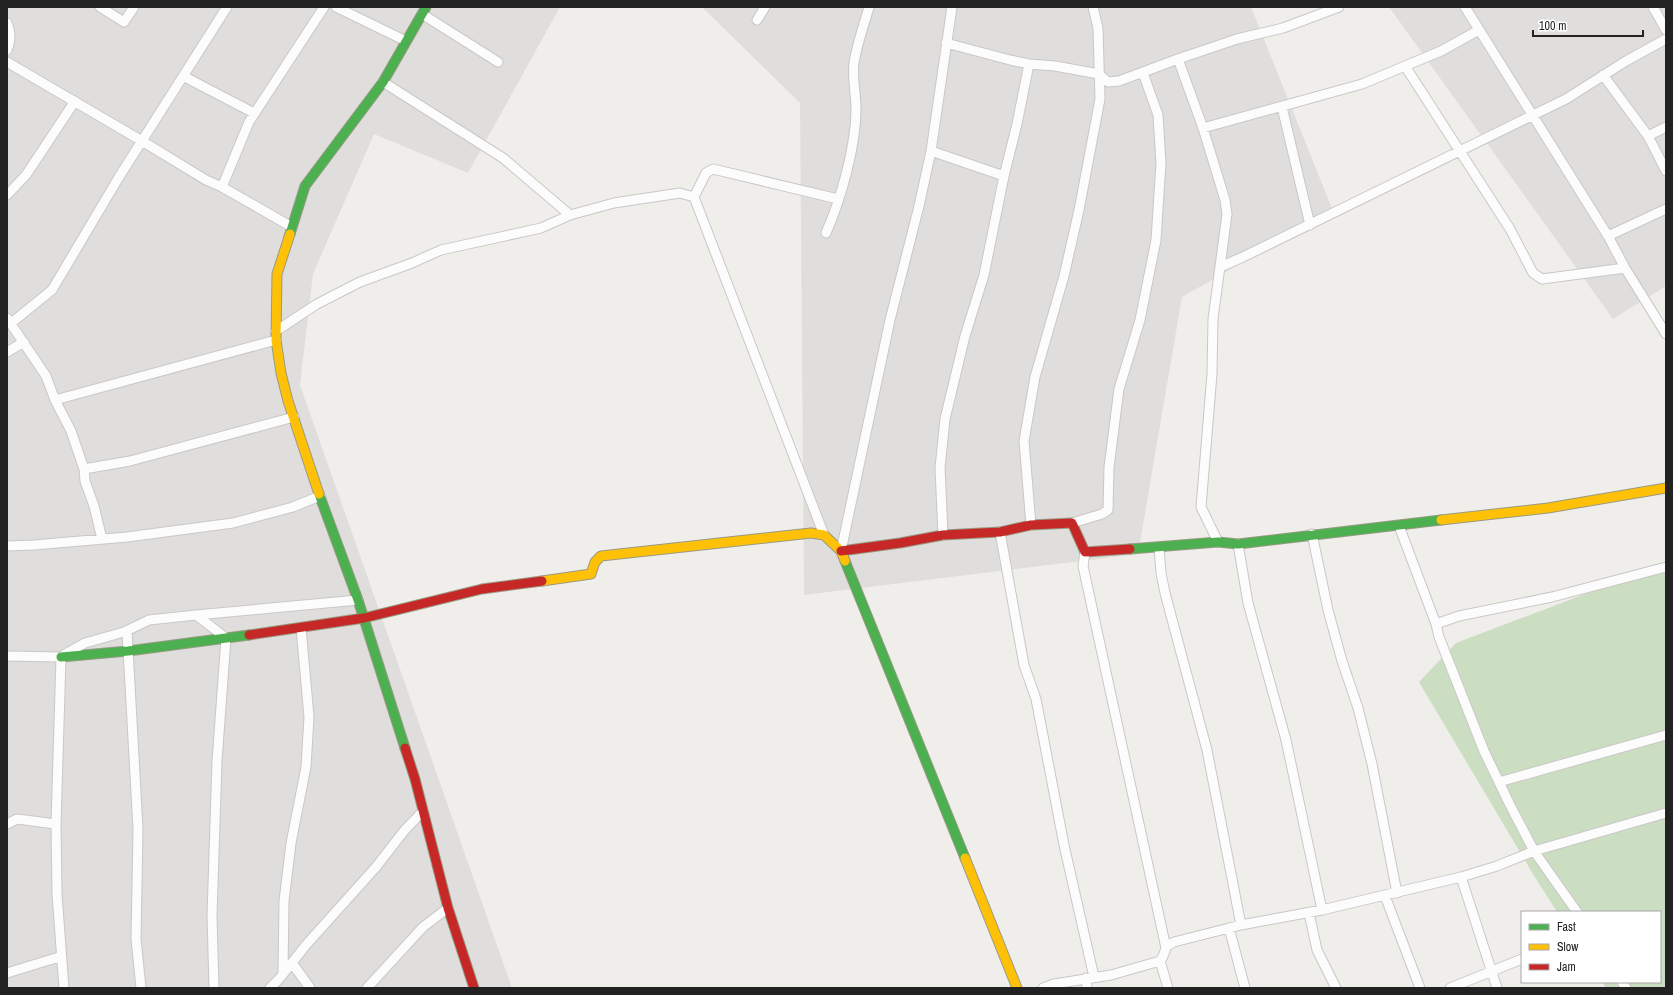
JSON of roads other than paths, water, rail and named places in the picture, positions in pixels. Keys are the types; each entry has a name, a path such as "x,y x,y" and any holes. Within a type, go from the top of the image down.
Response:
{"street":[{"path":"100,7 124,22 134,7"},
{"path":"102,539 94,506 85,481 84,468 71,431 55,400 46,376 9,321 52,290 142,141 227,7"},
{"path":"222,187 249,122 324,7"},
{"path":"336,7 406,40"},
{"path":"756,20 765,7"},
{"path":"826,233 838,199 853,136 856,110 853,73 854,62 869,7"},
{"path":"841,551 890,320 919,206 931,151 952,7"},
{"path":"1031,525 1024,441 1035,377 1064,276 1100,99 1098,28 1093,7"},
{"path":"946,44 1029,64 1055,66 1099,74 1108,82 1119,81 1237,39 1283,28 1339,7"},
{"path":"1465,7 1608,236 1625,268 1666,334"},
{"path":"1653,7 1666,30"},
{"path":"474,988 448,908 415,779 364,618 320,496 288,401 281,373 276,335 277,274 304,186 383,82 424,10 498,62"},
{"path":"7,23 11,40 7,50"},
{"path":"1203,128 1362,84 1441,51 1479,30"},
{"path":"1220,267 1310,225 1533,116 1566,99 1603,75 1666,39"},
{"path":"1178,59 1203,128 1225,200 1226,214 1213,319 1212,374 1201,507 1218,542"},
{"path":"7,62 206,180 222,187 292,227"},
{"path":"943,535 940,468 945,419 965,336 984,275 1029,64"},
{"path":"1405,66 1510,229 1533,273 1542,279 1625,268"},
{"path":"841,551 900,543 943,535 1000,532 1031,525 1072,523 1102,514 1108,510 1109,467 1119,389 1140,320 1156,240 1161,163 1158,114 1143,72"},
{"path":"1603,75 1648,136 1666,171"},
{"path":"183,76 254,114"},
{"path":"383,82 503,158 570,216"},
{"path":"7,195 26,175 75,101"},
{"path":"1282,107 1310,225"},
{"path":"1648,136 1666,127"},
{"path":"931,151 1004,176"},
{"path":"838,199 713,169 706,174 694,196 824,535 841,551 1017,988"},
{"path":"55,400 276,335 317,304 360,282 412,263 441,250 541,228 570,216 614,203 680,192 694,196"},
{"path":"1608,236 1666,209"},
{"path":"7,352 24,342"},
{"path":"84,468 130,460 294,417"},
{"path":"1085,552 1159,548 1218,542 1238,544 1312,534 1335,534 1548,508 1666,488"},
{"path":"7,546 102,539 233,523 294,507 320,496"},
{"path":"1043,988 1090,977 1135,969 1160,961 1164,957 1166,948 1083,566 1085,552 1072,523"},
{"path":"1399,526 1484,751 1534,851 1575,911"},
{"path":"1000,532 1024,665 1036,699 1090,977 1087,988"},
{"path":"7,656 61,657 128,651 301,628 364,618 482,589 591,574 595,562 601,556 811,533 824,535"},
{"path":"1312,534 1328,610 1342,661 1358,708 1372,764 1397,893"},
{"path":"1238,544 1248,603 1286,740 1322,910"},
{"path":"1159,548 1161,573 1165,593 1207,750 1241,925"},
{"path":"1436,624 1459,616 1552,597 1666,567"},
{"path":"61,657 85,643 127,631 149,620 358,600"},
{"path":"196,615 226,638"},
{"path":"283,972 284,901 291,843 306,767 309,717 301,628"},
{"path":"127,631 130,665 131,728 138,829 136,939 141,988"},
{"path":"214,988 212,916 217,761 226,638"},
{"path":"61,657 56,824 57,894 64,988"},
{"path":"1499,782 1666,735"},
{"path":"270,988 353,891 376,867 404,831 423,811"},
{"path":"1166,948 1174,942 1241,925 1309,913 1461,877 1497,866 1534,851 1666,813"},
{"path":"7,824 18,819 56,824"},
{"path":"1461,877 1498,988"},
{"path":"1385,896 1420,988"},
{"path":"367,988 423,927 448,908"},
{"path":"1309,913 1317,950 1336,988"},
{"path":"1229,928 1245,988"},
{"path":"7,973 59,957"},
{"path":"1450,988 1521,959"},
{"path":"1160,961 1168,988"},
{"path":"292,963 310,988"}]}
